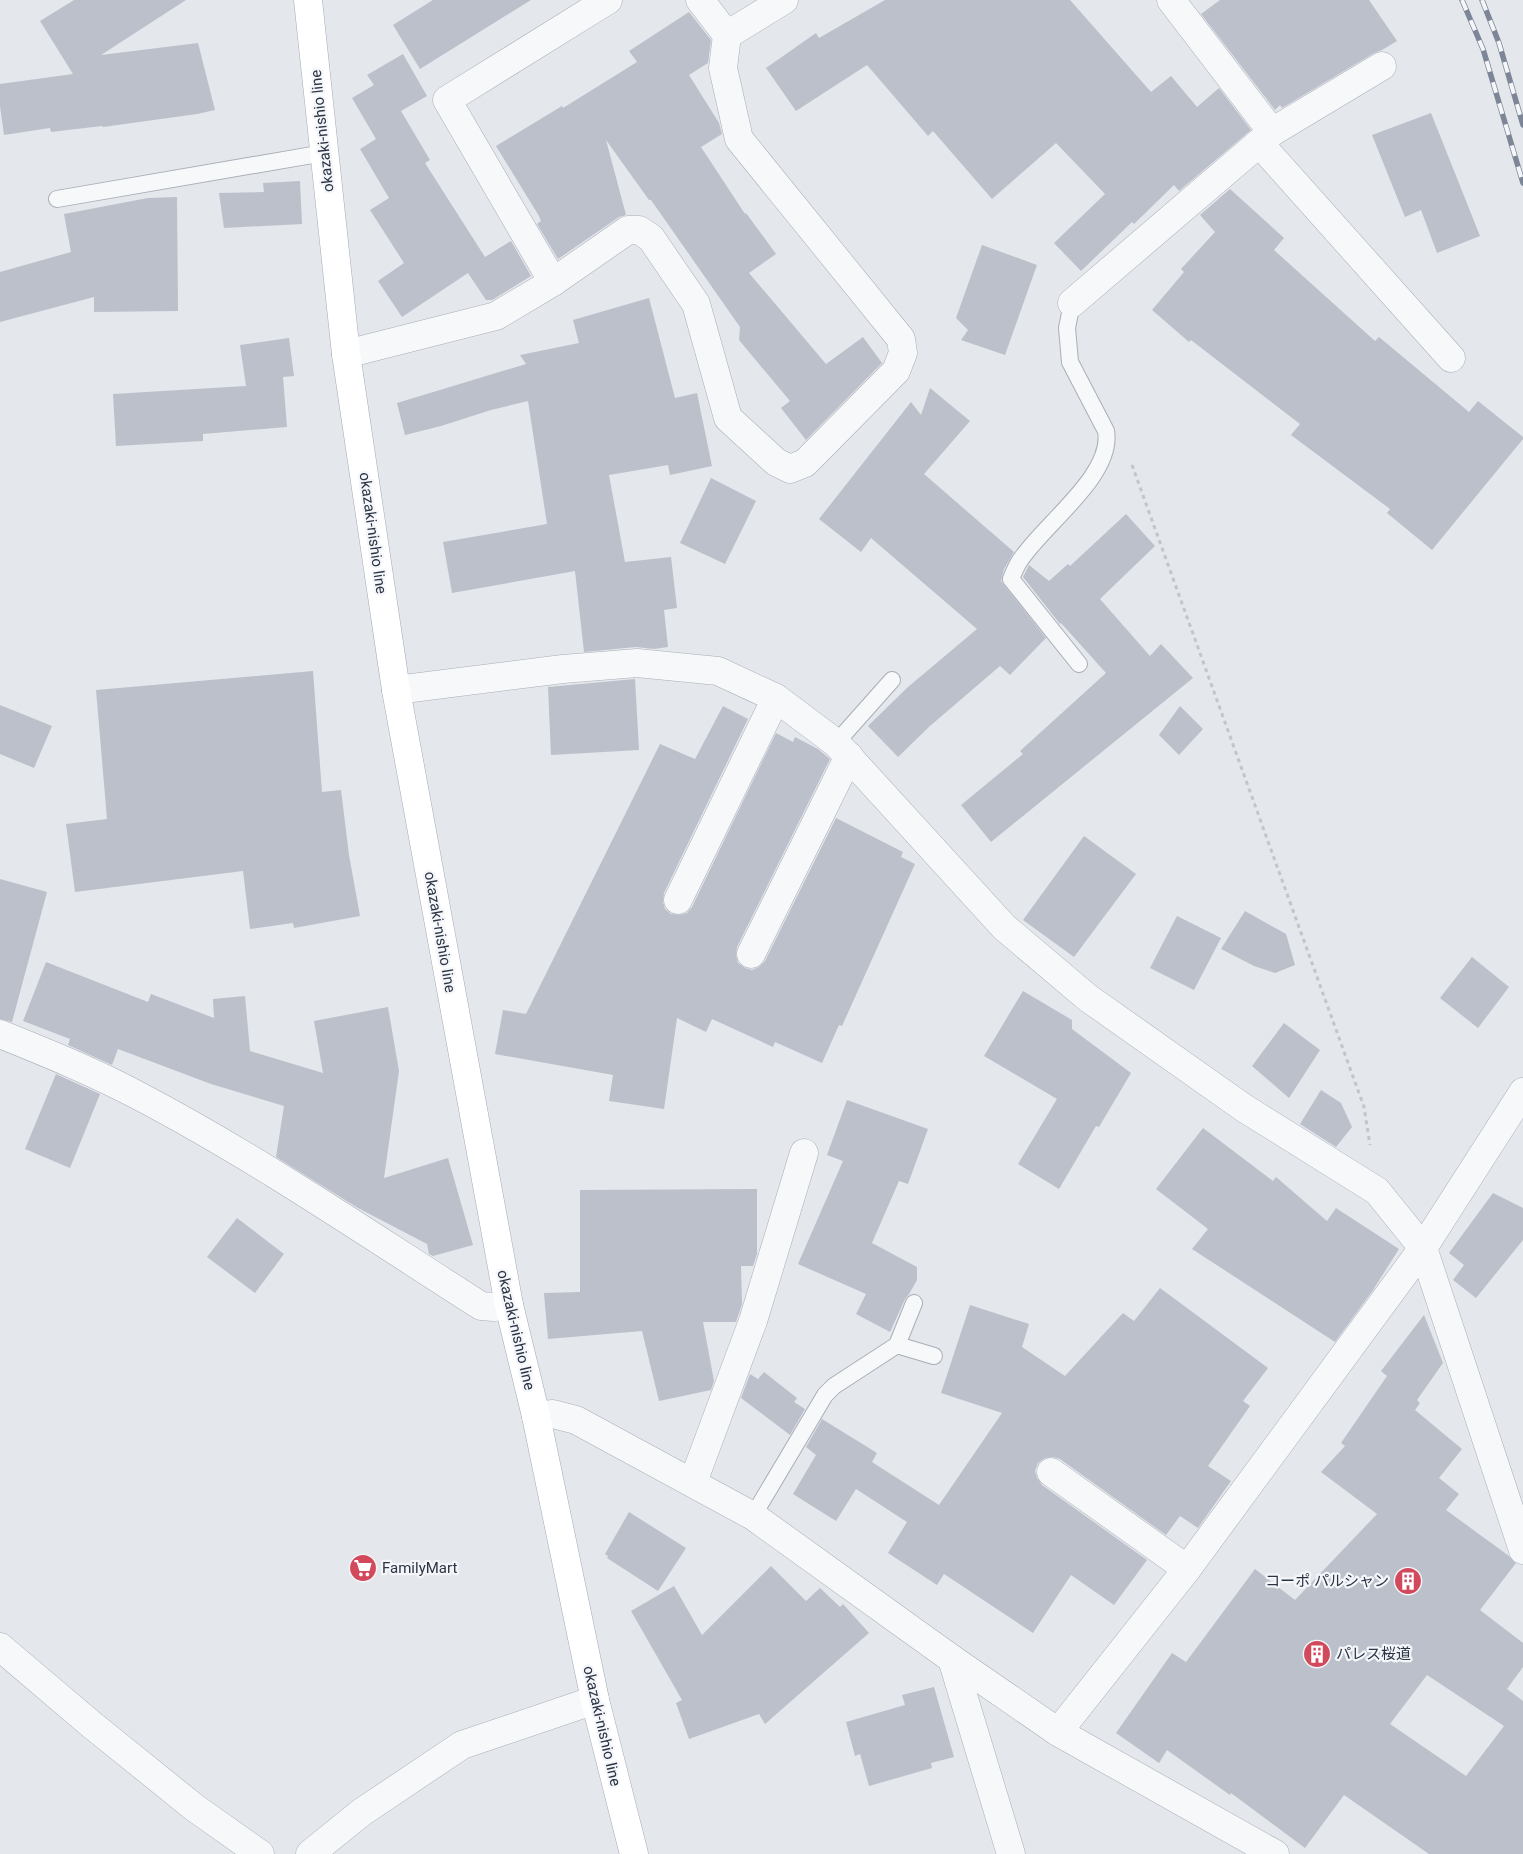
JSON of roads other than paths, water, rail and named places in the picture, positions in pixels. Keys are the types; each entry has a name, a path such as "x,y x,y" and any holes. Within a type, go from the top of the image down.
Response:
{"main road":[{"name":"okazaki-nishio line","path":"308,0 346,354 396,690 509,1305 536,1416 595,1700 634,1854"}],"street":[{"path":"553,282 446,100 608,0"},
{"path":"346,354 496,316 553,282 628,230 639,230 651,238 696,304 728,418 776,462 790,469 805,464 896,372 903,353 901,339 739,139 723,68 727,35 700,0"},
{"path":"727,35 784,0"},
{"path":"1171,0 1265,138 1451,358"},
{"path":"1072,303 1265,138 1382,66"},
{"path":"396,690 563,669 637,662 718,671 776,698 843,750 1004,927 1088,998 1244,1108 1377,1191 1423,1248 1523,1550"},
{"path":"678,900 776,698"},
{"path":"750,954 843,750"},
{"path":"0,1034 65,1061 138,1095 202,1131 290,1184 481,1306 509,1305"},
{"path":"1058,1732 1187,1569 1423,1248 1523,1092"},
{"path":"693,1482 753,1321 804,1153"},
{"path":"536,1416 552,1414 576,1420 753,1516 952,1659 1058,1732 1274,1854"},
{"path":"1051,1472 1187,1569"},
{"path":"0,1648 195,1808 260,1854"},
{"path":"952,1659 1011,1854"},
{"path":"310,1854 362,1812 462,1745 595,1700"}],"lane":[{"path":"57,199 324,153"},
{"path":"1072,303 1067,328 1070,362 1106,431 1108,441 1102,460 1084,487 1019,561 1011,579 1079,664"},
{"path":"843,750 892,680"},
{"path":"753,1516 825,1395 834,1386 897,1345 914,1303"},
{"path":"897,1345 934,1356"}],"railway":[{"path":"1462,0 1483,49 1523,183"},
{"path":"1482,0 1499,43 1523,125"}],"place":[{"name":"FamilyMart","path":"363,1568"},
{"name":"コーポ パルシャン","path":"1408,1581"},
{"name":"パレス桜道","path":"1317,1654"}]}
